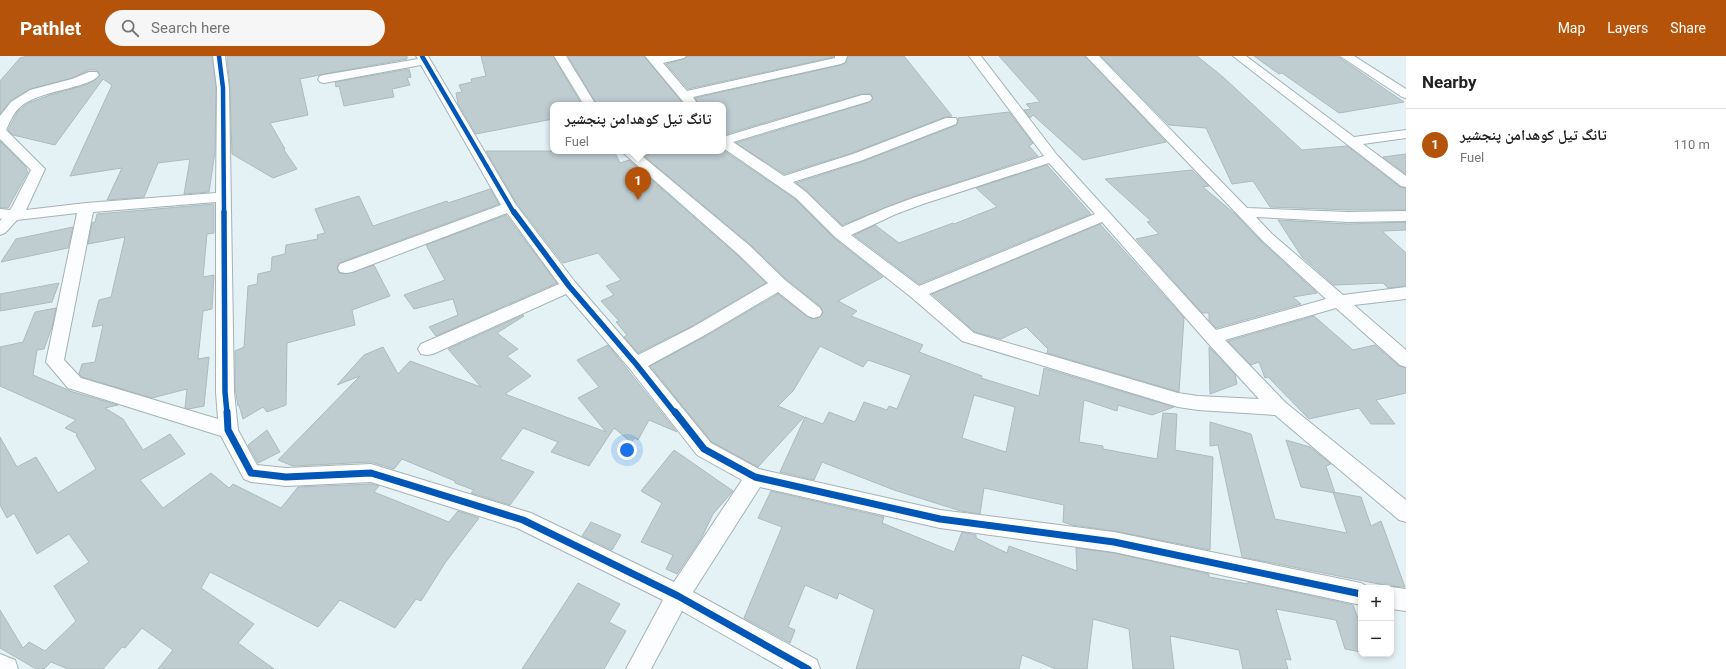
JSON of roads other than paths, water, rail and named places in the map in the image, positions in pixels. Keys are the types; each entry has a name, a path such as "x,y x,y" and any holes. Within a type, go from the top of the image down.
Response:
{"street":[{"path":"219,56 223,88 225,392 228,430 250,473 286,476 371,473 524,520 678,596 808,669"},
{"path":"560,56 588,102"},
{"path":"653,58 680,56"},
{"path":"684,95 841,60 841,56"},
{"path":"976,56 1052,158 1212,337 1279,408 1406,513"},
{"path":"1092,56 1267,237 1406,360"},
{"path":"1239,56 1406,183"},
{"path":"1346,56 1406,94"},
{"path":"324,79 423,58 510,207 569,286 636,364 704,449 755,477 940,519 1114,542 1358,593"},
{"path":"653,58 690,102"},
{"path":"0,230 6,215 19,209 38,169 10,142 0,130 6,117 15,105 34,93 76,82 93,75"},
{"path":"726,140 866,98"},
{"path":"782,181 858,157 951,121"},
{"path":"1351,141 1406,134"},
{"path":"726,143 782,181 801,196 840,234 917,293 968,337 1178,400 1198,403 1279,408"},
{"path":"632,154 744,250 779,284 814,312"},
{"path":"840,234 911,203 1052,158"},
{"path":"6,215 224,197"},
{"path":"346,268 510,207"},
{"path":"86,208 55,362 75,383 228,430"},
{"path":"1242,212 1348,217 1406,216"},
{"path":"917,293 1104,216"},
{"path":"636,364 779,284"},
{"path":"427,349 569,286"},
{"path":"1212,337 1339,301 1406,292"},
{"path":"638,669 678,596 755,477"},
{"path":"1394,598 1406,600"},
{"path":"0,666 6,669"}],"place":[{"name":"تانگ تیل کوهدامن پنجشیر","path":"638,200"}]}
